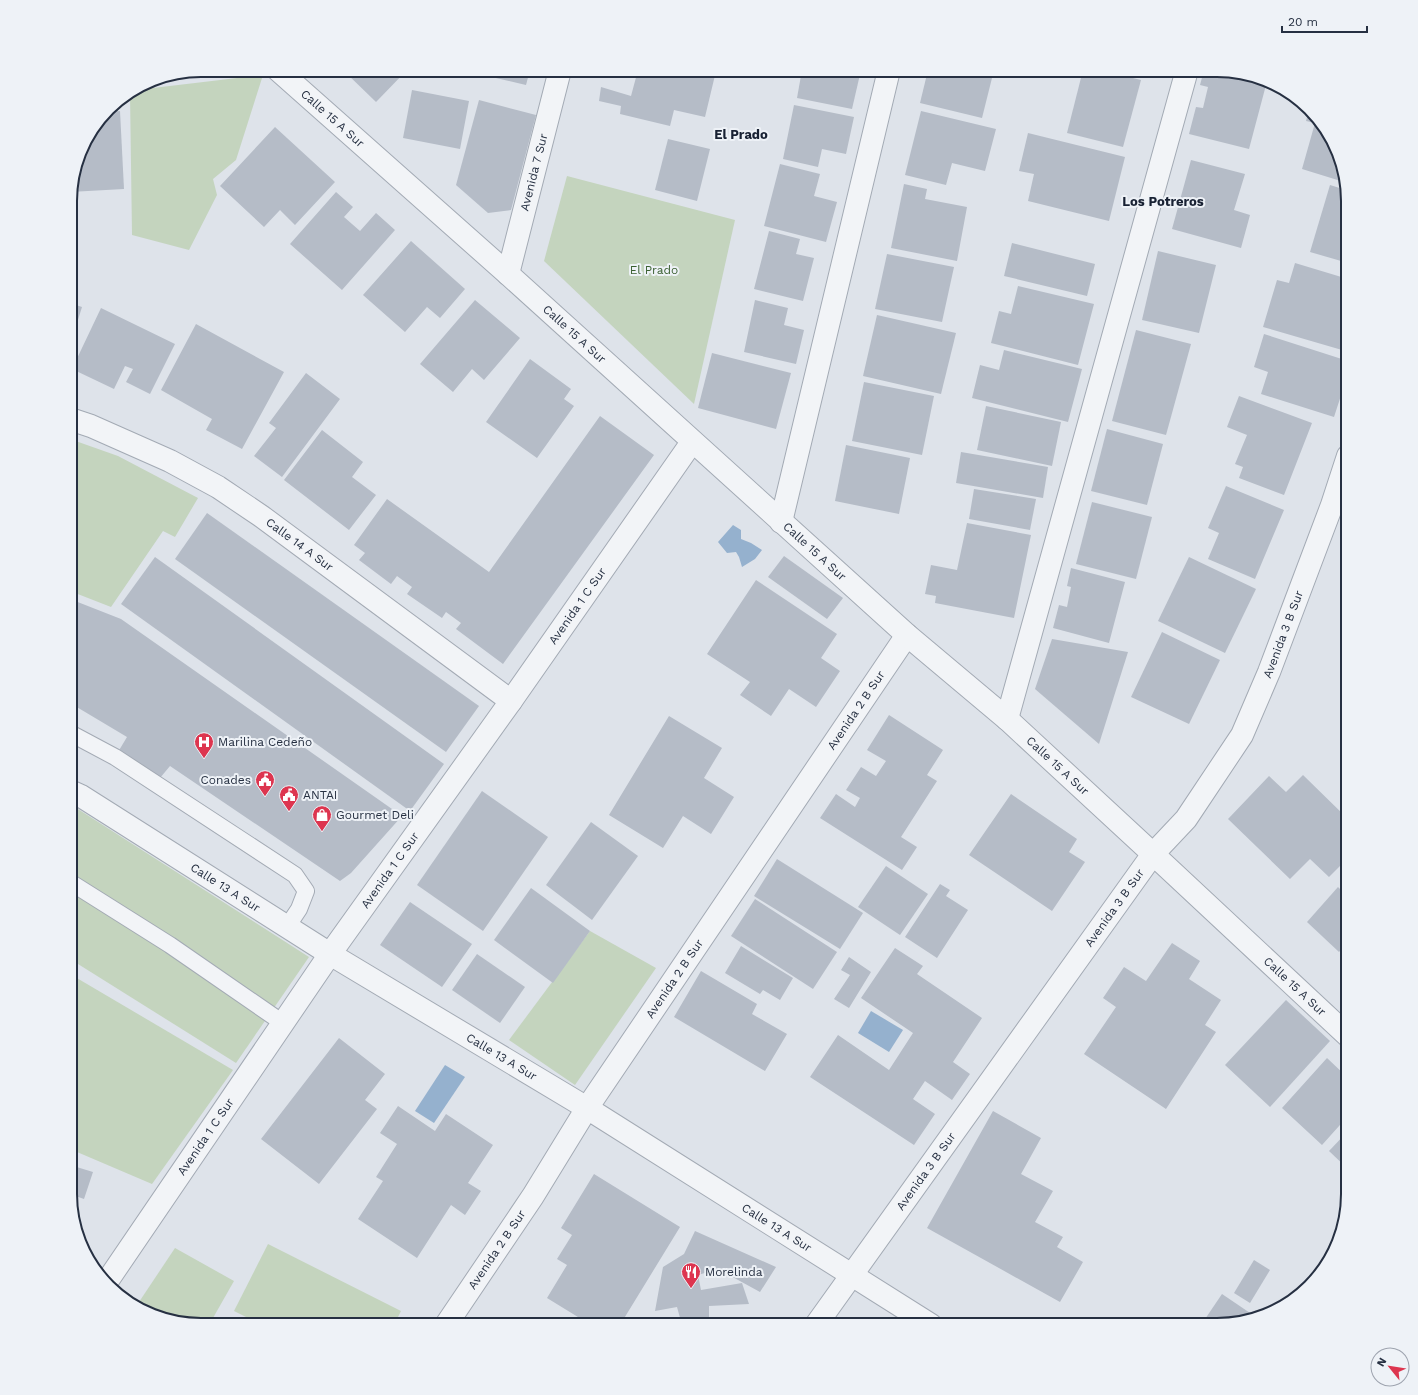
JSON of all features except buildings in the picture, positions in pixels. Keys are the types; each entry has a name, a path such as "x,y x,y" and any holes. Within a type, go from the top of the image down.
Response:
{"street":[{"name":"Calle 15 A Sur","path":"286,77 508,274 907,635 1008,719 1341,1029"},
{"name":"Avenida 7 Sur","path":"508,274 558,77"},
{"path":"781,522 887,77"},
{"path":"1008,719 1185,77"},
{"name":"Calle 14 A Sur","path":"77,421 91,426 170,461 218,487 261,516 511,701"},
{"name":"Avenida 1 C Sur","path":"110,1278 330,954 511,701 692,442"},
{"name":"Avenida 3 B Sur","path":"821,1318 1153,854 1186,819 1242,735 1269,672 1341,477"},
{"name":"Avenida 2 B Sur","path":"451,1318 533,1196 587,1108 907,635"},
{"name":"Calle 13 A Sur","path":"77,794 330,954 587,1108 920,1318"}],"lane":[{"path":"77,737 115,758 295,875 306,891 299,909 287,927"},
{"path":"77,886 170,945 283,1023"}],"green space":[{"path":"246,77 262,77 236,160 213,179 217,195 189,250 132,235 130,100 149,88"},
{"name":"El Prado","path":"567,176 735,220 694,404 544,261"},
{"path":"77,441 118,456 198,498 175,537 163,531 111,607 77,594"},
{"path":"77,808 309,957 236,1063 77,963"},
{"path":"590,931 656,968 575,1085 509,1040"},
{"path":"77,978 233,1070 152,1184 77,1152"},
{"path":"268,1244 401,1311 398,1318 248,1318 234,1311"},
{"path":"175,1248 234,1281 213,1318 177,1316 154,1309 139,1301"}],"water":[{"path":"733,525 741,530 741,539 762,550 755,559 742,567 736,552 727,553 718,542"},
{"path":"871,1011 903,1030 889,1052 858,1033"},
{"path":"445,1065 465,1077 434,1123 415,1111"}],"place":[{"name":"Marilina Cedeño","path":"204,759"},
{"name":"Conades","path":"265,797"},
{"name":"ANTAI","path":"289,812"},
{"name":"Gourmet Deli","path":"322,832"},
{"name":"Morelinda","path":"691,1289"}],"district":[{"name":"El Prado","path":"741,134"},
{"name":"Los Potreros","path":"1163,201"}]}
